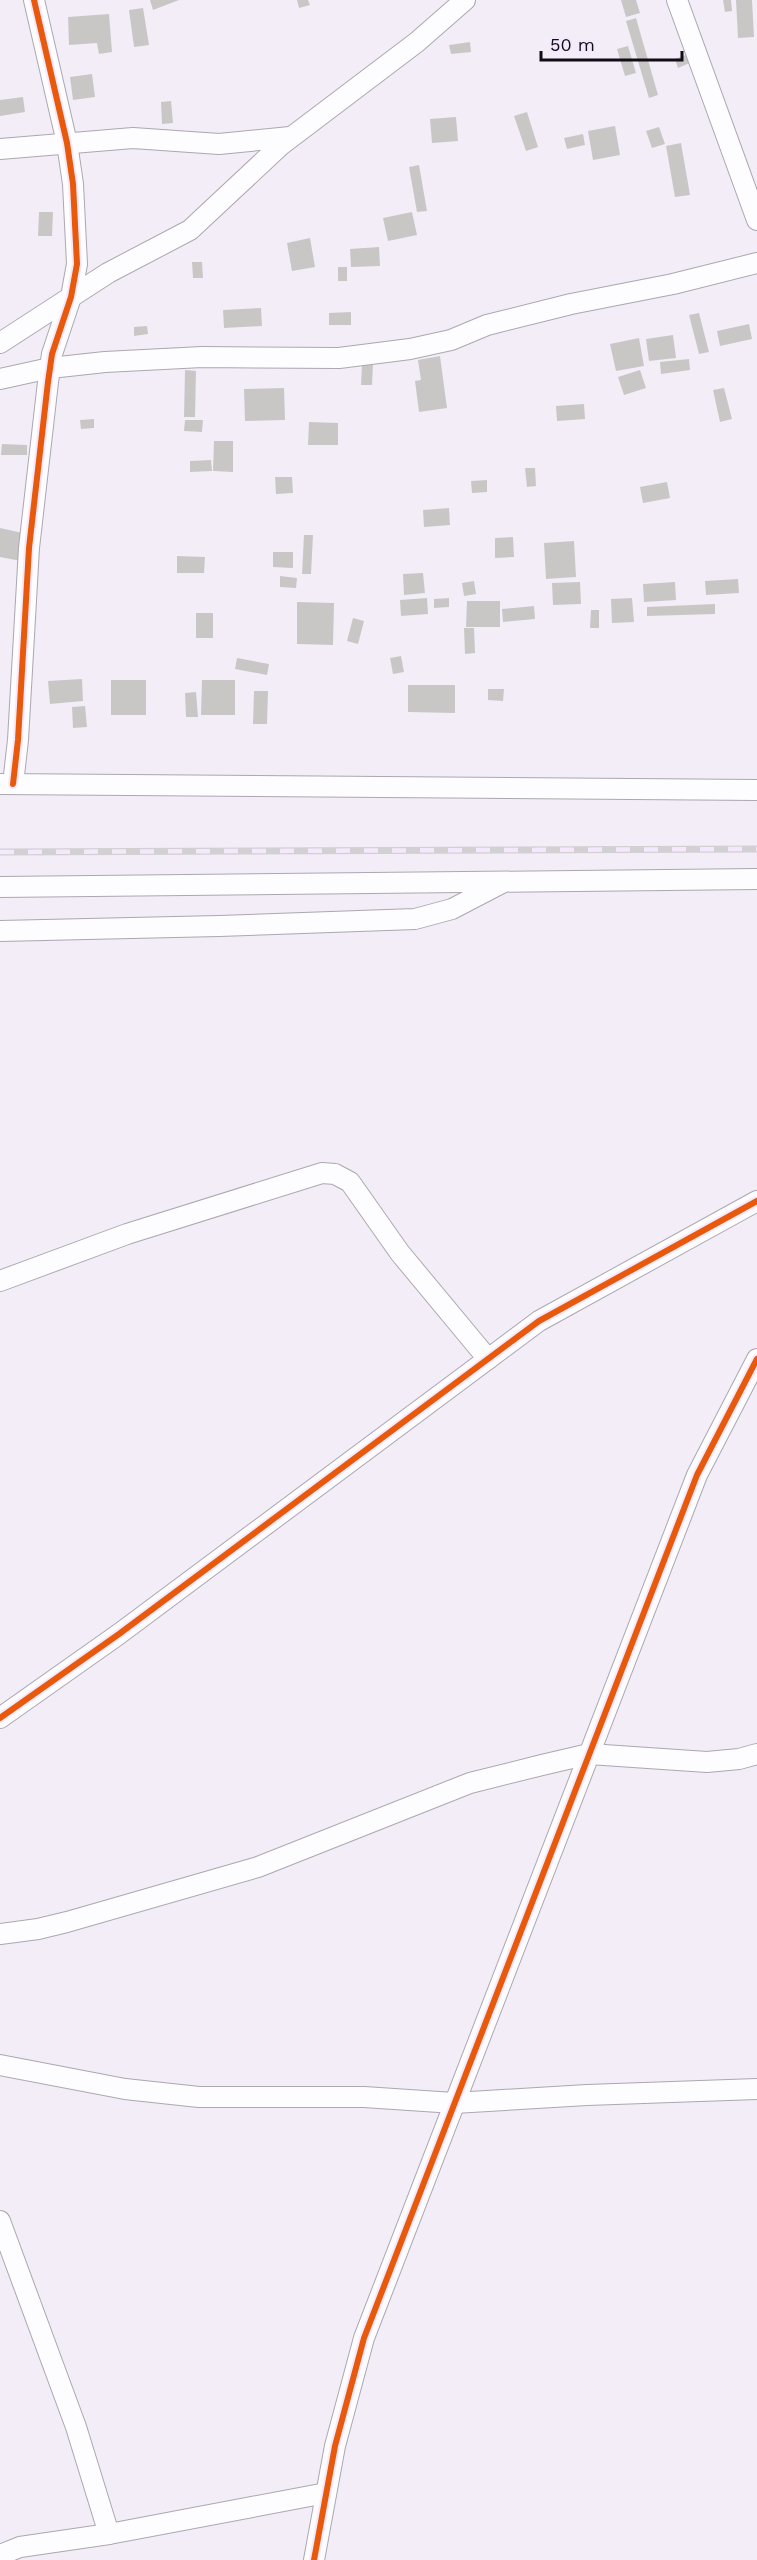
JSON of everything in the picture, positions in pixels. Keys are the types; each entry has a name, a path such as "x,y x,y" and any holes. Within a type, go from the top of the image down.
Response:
{"street":[{"path":"34,0 73,184 77,264 71,297 52,354 50,368 29,548 18,740 6,784 757,790"},
{"path":"0,343 108,273 190,230 290,137 417,42 465,0"},
{"path":"677,0 757,220"},
{"path":"0,149 133,138 219,144 290,137"},
{"path":"0,379 50,368 105,363 202,357 339,358 410,349 451,340 487,325 571,304 673,284 757,263"},
{"path":"0,727 18,740"},
{"path":"0,887 757,879"},
{"path":"0,931 219,927 415,919 452,909 505,881"},
{"path":"0,1281 49,1261 209,1207 322,1173 335,1174 350,1182 400,1253 488,1359"},
{"path":"0,1718 128,1627 539,1321 757,1201"},
{"path":"314,2560 335,2446 364,2338 697,1475 757,1359"},
{"path":"0,1934 67,1922 258,1867 470,1783 589,1754 707,1762 739,1759 757,1754"},
{"path":"0,2065 125,2089 199,2097 364,2097 454,2103 587,2095 757,2089"},
{"path":"0,2221 76,2427 109,2534"},
{"path":"0,2555 20,2547 109,2534 326,2493"}],"building":[{"path":"150,0 179,0 153,10"},
{"path":"297,0 308,0 310,5 299,8"},
{"path":"621,0 636,0 640,13 626,17"},
{"path":"723,0 731,0 732,11 725,12"},
{"path":"736,0 752,0 754,37 738,38"},
{"path":"143,8 149,45 134,47 129,10"},
{"path":"109,14 112,52 99,54 97,43 69,45 68,17"},
{"path":"636,18 658,95 649,98 626,21"},
{"path":"470,42 471,52 451,54 449,45"},
{"path":"628,46 636,73 625,76 617,49"},
{"path":"688,54 692,62 678,68 675,59"},
{"path":"92,74 95,97 73,100 70,77"},
{"path":"23,97 25,112 0,116 0,100"},
{"path":"171,101 173,123 162,124 161,102"},
{"path":"527,112 538,147 526,151 514,116"},
{"path":"456,117 458,141 432,143 430,119"},
{"path":"615,126 620,155 593,160 588,131"},
{"path":"659,127 665,144 652,148 646,131"},
{"path":"583,134 585,145 567,149 564,138"},
{"path":"681,143 690,195 675,197 666,146"},
{"path":"419,165 427,211 417,212 409,167"},
{"path":"39,212 53,212 52,236 38,236"},
{"path":"412,212 417,235 388,241 383,218"},
{"path":"310,238 315,267 292,271 287,243"},
{"path":"379,247 380,266 351,267 350,249"},
{"path":"192,262 202,262 203,278 193,278"},
{"path":"338,267 347,267 347,281 338,281"},
{"path":"261,308 262,326 224,328 223,310"},
{"path":"351,312 351,325 329,325 329,313"},
{"path":"699,313 709,352 699,354 689,315"},
{"path":"749,324 752,339 720,346 717,331"},
{"path":"147,326 148,334 134,336 134,327"},
{"path":"673,335 676,358 649,361 646,339"},
{"path":"639,338 644,366 616,371 610,344"},
{"path":"440,356 447,408 419,412 415,381 421,380 418,360"},
{"path":"689,359 690,370 661,374 660,362"},
{"path":"362,364 373,364 372,385 361,385"},
{"path":"185,370 196,371 195,417 184,417"},
{"path":"640,370 646,388 624,395 618,377"},
{"path":"284,388 285,420 245,421 244,389"},
{"path":"724,388 732,419 720,422 713,390"},
{"path":"584,404 585,419 557,421 556,406"},
{"path":"94,419 94,428 81,429 80,420"},
{"path":"185,420 203,420 202,432 184,431"},
{"path":"309,422 338,423 338,445 308,445"},
{"path":"214,441 233,441 233,472 213,471"},
{"path":"2,444 27,445 27,455 1,455"},
{"path":"211,460 212,471 190,472 190,461"},
{"path":"525,468 535,468 536,486 527,487"},
{"path":"275,477 292,477 293,493 276,494"},
{"path":"487,480 487,492 472,493 471,481"},
{"path":"667,482 670,498 643,503 640,487"},
{"path":"449,508 450,525 424,527 423,510"},
{"path":"0,528 27,534 21,561 0,557"},
{"path":"304,535 313,535 311,574 302,574"},
{"path":"513,537 514,557 495,558 495,538"},
{"path":"574,541 576,577 546,579 544,543"},
{"path":"273,552 293,552 293,568 273,567"},
{"path":"177,556 205,557 204,573 177,573"},
{"path":"423,573 425,593 404,595 403,574"},
{"path":"280,576 297,578 296,588 280,587"},
{"path":"738,579 739,593 706,595 705,581"},
{"path":"474,581 476,594 464,596 462,583"},
{"path":"580,582 581,604 553,605 552,583"},
{"path":"675,582 676,600 644,602 643,584"},
{"path":"427,598 428,614 401,616 400,600"},
{"path":"449,598 449,607 434,608 434,599"},
{"path":"632,598 634,622 612,623 611,599"},
{"path":"467,601 500,601 500,627 466,627"},
{"path":"297,602 334,603 333,645 297,644"},
{"path":"715,604 715,614 647,616 647,607"},
{"path":"534,606 535,619 503,622 502,609"},
{"path":"591,610 599,610 599,628 590,628"},
{"path":"196,613 213,613 213,638 196,638"},
{"path":"353,618 364,621 358,644 347,641"},
{"path":"464,628 474,628 475,653 465,654"},
{"path":"401,656 404,672 393,674 390,658"},
{"path":"237,658 269,664 267,675 235,669"},
{"path":"82,679 83,701 50,704 48,681"},
{"path":"111,680 146,680 146,715 111,715"},
{"path":"202,680 235,680 235,715 201,715"},
{"path":"408,685 455,685 455,713 408,712"},
{"path":"488,689 504,689 503,701 488,700"},
{"path":"254,691 268,691 267,724 253,724"},
{"path":"196,692 198,717 186,717 185,693"},
{"path":"85,706 87,727 73,728 72,707"}],"railway":[{"path":"0,852 757,849"}],"cycle path":[{"path":"13,784 18,740 29,548 48,382 52,354 71,297 77,264 73,184 67,143 34,0"},
{"path":"0,1718 119,1634 539,1321 757,1201"},
{"path":"314,2560 335,2446 364,2338 697,1475 757,1359"}]}
